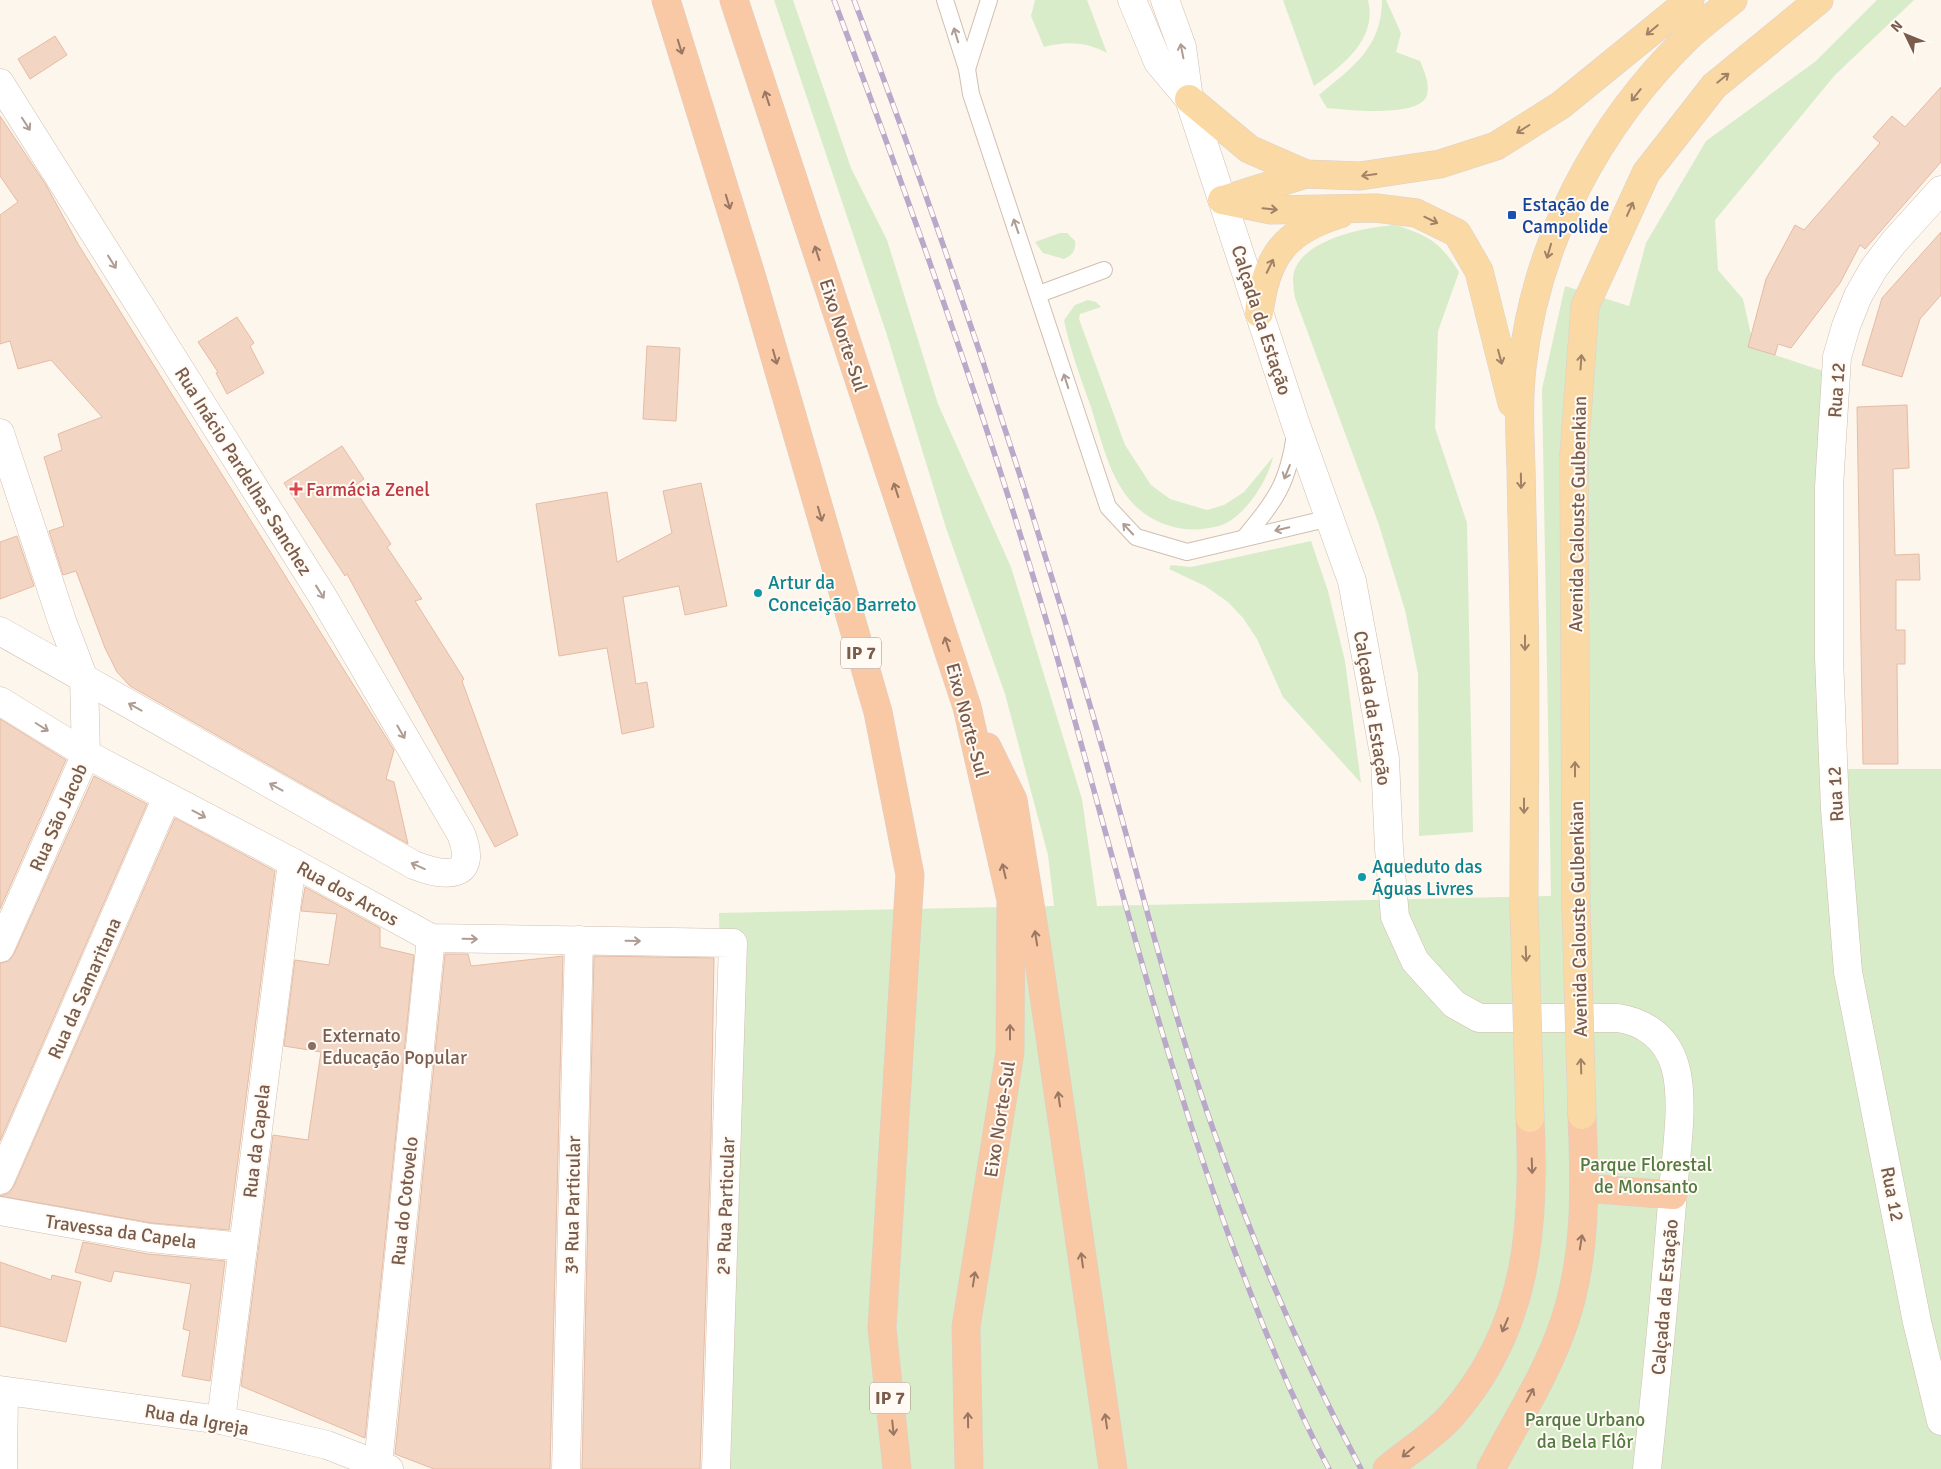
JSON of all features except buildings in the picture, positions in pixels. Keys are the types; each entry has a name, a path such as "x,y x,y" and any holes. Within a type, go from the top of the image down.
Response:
{"highway":[{"name":"IP 7","path":"666,0 752,278 878,712 910,875 882,1328 897,1469"},
{"name":"Eixo Norte-Sul","path":"734,0 967,707 1011,900 1010,1052 966,1328 969,1469"},
{"path":"967,707 1013,800 1036,941 1113,1469"},
{"path":"1491,1469 1552,1353 1565,1322 1575,1278 1582,1231 1584,1188 1582,1115"},
{"path":"1387,1469 1451,1416 1490,1362 1517,1298 1529,1242 1533,1173 1530,1118"},
{"path":"1584,1188 1673,1195"}],"main road":[{"path":"1222,200 1306,174 1360,176 1440,164 1496,146 1561,105 1690,0"},
{"path":"1530,1118 1524,906 1525,639 1520,432 1522,368 1531,311 1554,234 1582,175 1617,120 1652,75 1689,36 1733,0"},
{"name":"Avenida Calouste Gulbenkian","path":"1582,1115 1576,905 1574,455 1586,306 1646,173 1714,86 1819,0"},
{"path":"1189,99 1249,149 1306,174"},
{"path":"1222,200 1271,210 1359,208 1416,213 1457,232 1479,271 1520,432"},
{"path":"1259,313 1263,284 1270,264 1286,244 1318,221 1359,208"}],"street":[{"name":"Calçada da Estação","path":"1132,0 1158,62 1189,99"},
{"name":"Calçada da Estação","path":"1165,0 1182,47 1189,99 1296,425 1352,581 1385,759 1389,849 1395,917 1415,961 1454,1004 1479,1018 1618,1018 1633,1020 1647,1027 1661,1039 1675,1065 1678,1081 1673,1195 1647,1469"},
{"name":"Rua Inácio Pardelhas Sanchez","path":"0,83 324,597 461,834 467,848 467,858 464,867 456,872 446,874 414,865 84,679"},
{"name":"Rua 12","path":"1941,190 1894,242 1874,268 1849,319 1837,357 1829,487 1829,657 1835,809 1848,972 1917,1322 1941,1421"},
{"name":"Rua São Jacob","path":"0,432 62,621 84,679 86,754 0,948"},
{"path":"0,631 84,679"},
{"name":"Rua dos Arcos","path":"1,700 86,754 292,862 431,938 733,943"},
{"name":"Rua da Samaritana","path":"0,1180 167,797"},
{"name":"Rua da Capela","path":"221,1420 292,862"},
{"name":"Rua do Cotovelo","path":"383,1467 431,938"},
{"name":"3ª Rua Particular","path":"566,1469 579,940"},
{"name":"2ª Rua Particular","path":"716,1469 733,943"},
{"name":"Travessa da Capela","path":"0,1211 150,1238 243,1247"},
{"path":"2,1390 3,1469"},
{"name":"Rua da Igreja","path":"2,1390 221,1420 327,1446 383,1467"}],"lane":[{"path":"945,0 967,69 971,94 1108,507 1136,537 1187,552 1330,518"},
{"path":"967,69 989,0"},
{"path":"1038,294 1104,270"},
{"path":"1245,537 1276,500 1291,463 1296,425"}],"green space":[{"name":"Parque Florestal de Monsanto","path":"774,0 793,0 851,168 887,240 938,404 1011,567 1082,799 1097,906 1551,896 1542,389 1565,286 1629,306 1646,243 1706,141 1816,61 1877,0 1914,0 1835,75 1715,220 1718,270 1743,299 1754,348 1832,374 1834,769 1941,769 1941,1469 730,1469 719,913 1054,906 1048,855 1005,694 946,528 886,332"},
{"path":"1035,0 1087,0 1107,53 1092,47 1069,43 1044,47 1031,16"},
{"path":"1283,0 1368,0 1370,14 1368,27 1363,39 1336,70 1314,86"},
{"path":"1382,0 1386,0 1401,33 1396,52 1420,61 1427,82 1427,95 1422,102 1412,107 1398,110 1366,111 1327,108 1319,95 1354,65 1371,43 1381,16"},
{"path":"1396,225 1433,241 1446,254 1459,272 1438,331 1435,428 1467,523 1473,832 1419,836 1418,674 1405,610 1379,525 1294,291 1293,278 1297,265 1306,254 1319,245 1351,233"},
{"path":"1060,233 1067,233 1075,241 1073,252 1064,259 1043,253 1035,242"},
{"path":"1088,300 1096,302 1101,307 1080,314 1079,319 1125,445 1151,485 1170,499 1207,510 1224,505 1244,492 1273,457 1266,476 1254,498 1237,516 1228,522 1205,529 1185,529 1164,524 1147,516 1123,491 1107,459 1066,331 1064,320 1075,305"},
{"path":"1311,541 1328,591 1345,661 1361,783 1283,697 1257,639 1243,618 1228,602 1205,586 1169,569 1171,565 1191,567"}],"railway":[{"path":"834,0 952,326 1007,491 1057,657 1139,954 1207,1175 1233,1247 1289,1387 1329,1469"},
{"path":"854,0 950,265 1038,532 1108,767 1169,990 1203,1100 1237,1194 1286,1314 1322,1392 1361,1469"}],"place":[{"name":"Estação de Campolide","path":"1512,215"},
{"name":"Farmácia Zenel","path":"296,489"},
{"name":"Artur da Conceição Barreto","path":"758,593"},
{"name":"Aqueduto das Águas Livres","path":"1362,877"},
{"name":"Externato Educação Popular","path":"312,1046"}],"park label":[{"name":"Parque Urbano da Bela Flôr","path":"1585,1430"}]}
